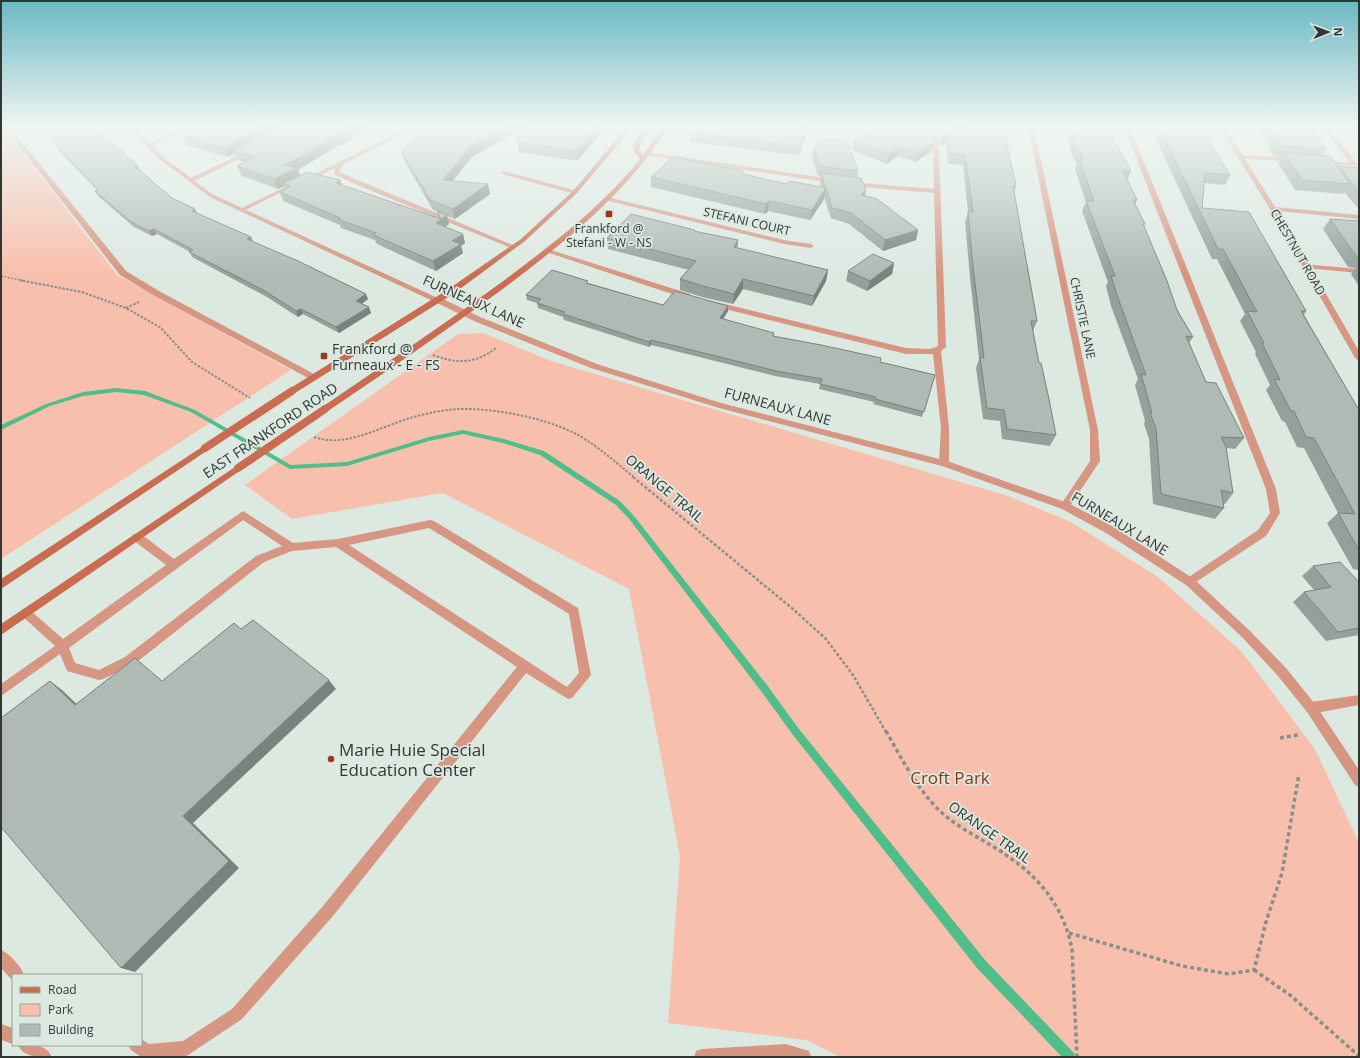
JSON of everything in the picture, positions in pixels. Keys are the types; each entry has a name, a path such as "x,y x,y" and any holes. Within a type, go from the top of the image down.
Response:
{"main road":[{"name":"EAST FRANKFORD ROAD","path":"1,585 292,391 438,300 523,240 575,192 588,176"},
{"name":"EAST FRANKFORD ROAD","path":"1,630 466,313 548,251 607,199 627,176"}],"street":[{"path":"46,176 123,273 156,293 314,377"},
{"name":"FURNEAUX LANE","path":"184,176 212,196 241,210 466,313 594,366 719,405 944,463 1065,506 1110,530 1190,582 1246,634 1282,672 1311,708 1359,781"},
{"path":"190,181 199,176"},
{"path":"241,210 312,176"},
{"path":"343,176 513,247"},
{"path":"517,176 575,192"},
{"path":"802,176 851,184 937,191"},
{"path":"707,302 906,351 937,351 942,347 936,176"},
{"name":"CHRISTIE LANE","path":"1042,176 1094,430 1095,461 1065,506"},
{"path":"1147,176 1271,489 1275,513 1262,533 1190,582"},
{"name":"CHESTNUT ROAD","path":"1253,176 1359,358"},
{"name":"STEFANI COURT","path":"607,199 784,242 811,246"},
{"path":"1273,209 1359,217"},
{"path":"548,251 692,298"},
{"path":"1306,266 1359,271"},
{"path":"937,351 945,428 944,463"},
{"path":"1,691 243,515 290,547"},
{"path":"26,613 63,646 71,667 99,675 129,661 260,559 290,547 338,543 430,524 574,611 585,675 568,694 338,543"},
{"path":"137,537 174,565"},
{"path":"138,1046 147,1052 185,1049 237,1014 328,911 525,666"},
{"path":"1311,708 1359,700"},
{"path":"1,956 16,974"},
{"path":"1,1032 12,1036"},
{"path":"28,1046 44,1057"},
{"path":"702,1057 786,1052 803,1057"}],"path":[{"path":"1,276 82,292 126,308 161,328 192,362 250,399"},
{"path":"429,353 449,361 459,362 480,359 496,348"},
{"name":"ORANGE TRAIL","path":"310,435 327,442 342,440 380,429 407,419 434,412 459,409 511,414 544,422 568,430 585,439 613,460 793,609 826,639 853,675 908,768 934,805 962,829 1009,857 1036,879 1055,902 1069,933 1074,965 1078,1057"},
{"path":"1280,738 1298,735"},
{"path":"1254,970 1266,922 1282,873 1299,774"},
{"path":"1069,933 1182,966 1229,974 1254,970 1290,995 1359,1056"}],"green space":[{"path":"1,176 41,176 117,275 291,370 1,559"},
{"name":"Croft Park","path":"483,333 551,361 1008,496 1071,522 1158,577 1242,652 1315,749 1359,843 1359,1057 840,1057 806,1040 668,1023 680,856 629,589 443,493 292,519 245,485 458,334"}],"building":[{"path":"85,176 146,176 172,198 195,209 192,211 251,237 247,239 298,261 366,294 356,301 369,307 336,327 301,309 296,311 265,291 189,252 193,250 154,229 149,231 131,222 95,191 98,190"},
{"path":"267,176 279,176 274,179"},
{"path":"298,176 325,176 340,180 336,183 441,219 437,211 447,215 436,223 463,234 452,241 461,244 433,261 373,235 376,233 338,219 340,218 280,192 290,186 283,183"},
{"path":"416,176 446,176 443,180 488,184 453,209 430,200"},
{"path":"753,176 787,184 790,181 826,188 812,210 769,201 766,204 651,177"},
{"path":"822,176 861,178 866,190 861,195 877,199 918,230 885,240 851,213 832,208"},
{"path":"968,176 1014,176 1016,186 1013,186 1037,321 1031,321 1056,435 1007,429 1004,410 987,408 980,357 984,358 968,212 973,212"},
{"path":"1085,176 1126,176 1137,200 1133,200 1145,224 1143,224 1167,281 1177,310 1193,337 1186,336 1206,382 1216,383 1244,438 1221,437 1226,447 1233,493 1221,490 1224,508 1161,494 1156,428 1150,413 1152,413 1141,374 1146,375 1111,276 1115,276 1086,201 1094,201"},
{"path":"1183,176 1205,176 1202,208 1249,212 1306,311 1301,311 1359,410 1359,550 1338,513 1355,514 1314,438 1306,437 1294,411 1291,411 1274,379 1280,380 1262,343 1264,343 1247,311 1257,312 1223,249 1218,249"},
{"path":"1300,176 1345,176 1350,184 1302,180"},
{"path":"1347,176 1359,176 1359,191"},
{"path":"631,214 695,230 694,231 738,240 734,247 828,270 814,296 743,279 734,294 703,286 680,279 696,261 607,238"},
{"path":"1330,219 1359,221 1359,257 1356,256"},
{"path":"873,254 894,263 870,281 848,271"},
{"path":"552,270 588,281 586,283 663,305 675,291 728,306 720,318 774,333 773,336 881,358 880,362 935,375 924,412 875,399 876,397 820,384 822,379 776,371 651,340 649,342 563,314 565,312 537,303 541,299 526,295"},
{"path":"1340,562 1359,582 1359,628 1338,632 1304,592 1331,587 1313,566"},
{"path":"253,620 329,680 183,816 229,861 121,968 1,827 1,718 50,681 75,705 135,658 162,681 234,623 241,629"}],"waterway":[{"path":"1,428 48,405 83,394 116,390 145,393 193,411 290,467 347,464 429,439 463,432 504,441 542,453 618,503 632,518 764,688 796,732 981,964 1070,1057"}],"place":[{"name":"Frankford @ Stefani - W - NS","path":"609,214"},
{"name":"Frankford @ Furneaux - E - FS","path":"324,356"},
{"name":"Marie Huie Special Education Center","path":"331,759"}]}
